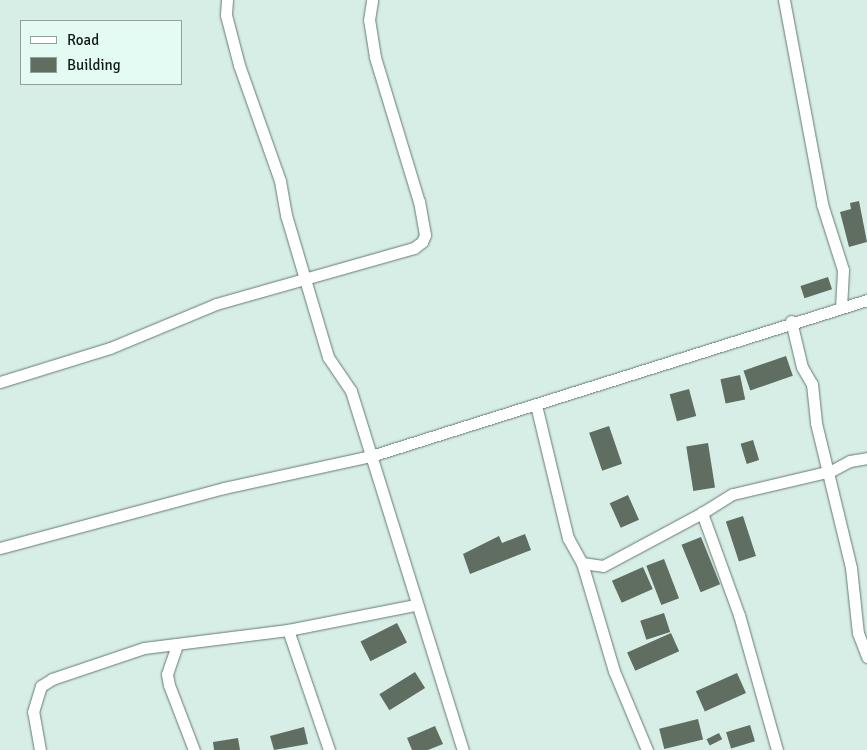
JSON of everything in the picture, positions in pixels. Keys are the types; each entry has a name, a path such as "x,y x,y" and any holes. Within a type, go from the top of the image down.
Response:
{"street":[{"path":"227,0 226,15 239,65 272,155 328,356 351,391 416,605 463,750"},
{"path":"0,382 110,348 216,304 307,279 351,263 414,248 426,235 402,136 375,56 369,20 372,0"},
{"path":"784,0 822,204 843,270 840,306"},
{"path":"0,548 224,488 372,456 536,405 791,321 867,300"},
{"path":"791,321 802,367 812,384 816,423 830,471 851,568 858,633 867,657"},
{"path":"536,405 568,538 582,563 614,671 647,750"},
{"path":"582,563 603,566 702,513 733,494 830,471 850,461 867,458"},
{"path":"702,513 738,615 777,750"},
{"path":"40,750 33,712 41,686 144,648 288,630 416,605"},
{"path":"288,630 329,750"},
{"path":"177,645 167,674 169,685 194,750"}],"building":[{"path":"859,201 867,242 849,247 840,212 851,209 850,203"},
{"path":"828,277 832,289 804,298 800,286"},
{"path":"786,356 793,376 750,391 743,371"},
{"path":"740,375 745,399 726,404 720,379"},
{"path":"689,389 696,416 677,421 670,394"},
{"path":"609,426 622,464 602,471 589,433"},
{"path":"753,440 759,460 747,464 741,444"},
{"path":"708,443 715,487 693,491 686,446"},
{"path":"628,495 639,520 621,528 610,503"},
{"path":"743,516 756,556 739,562 726,522"},
{"path":"525,534 531,550 470,574 463,554 499,536 502,543"},
{"path":"701,537 720,584 701,592 682,545"},
{"path":"664,559 679,598 661,605 646,566"},
{"path":"643,567 653,589 622,603 612,581"},
{"path":"664,613 670,632 646,640 640,621"},
{"path":"397,623 407,643 370,661 360,642"},
{"path":"671,633 679,651 635,671 627,653"},
{"path":"415,672 425,688 389,710 379,694"},
{"path":"737,673 746,693 705,711 696,691"},
{"path":"698,719 703,739 664,749 659,729"},
{"path":"750,725 755,741 731,749 726,732"},
{"path":"435,726 443,744 428,750 412,750 407,738"},
{"path":"304,727 308,744 274,750 270,736"},
{"path":"719,733 722,739 710,746 707,739"},
{"path":"238,738 240,750 214,750 213,742"}]}
